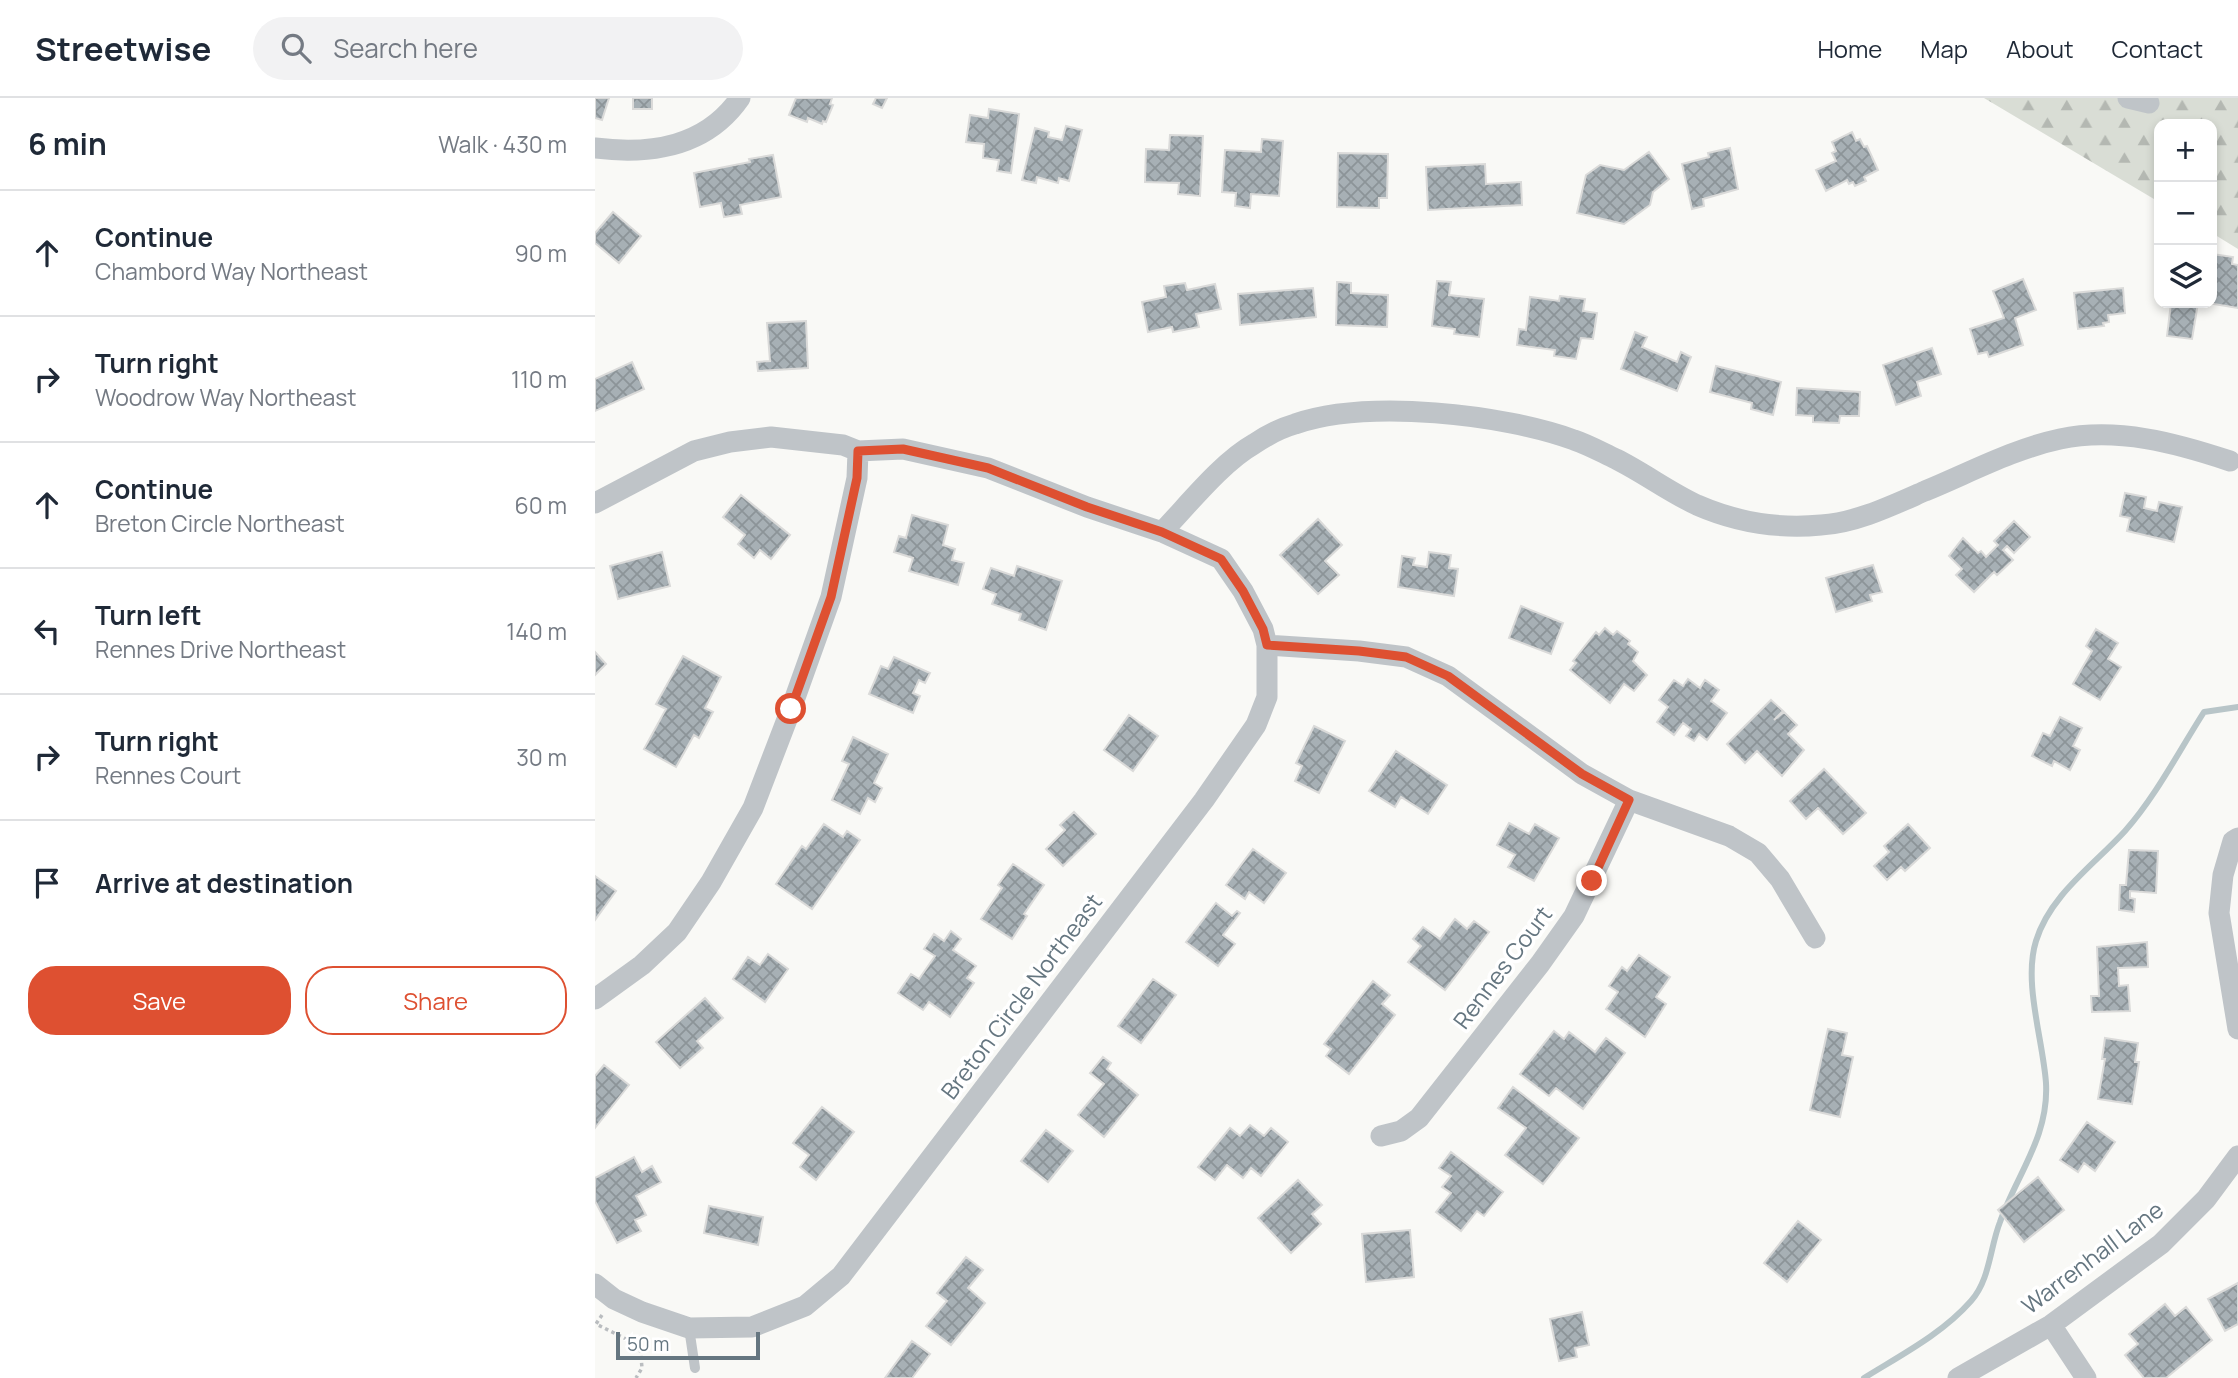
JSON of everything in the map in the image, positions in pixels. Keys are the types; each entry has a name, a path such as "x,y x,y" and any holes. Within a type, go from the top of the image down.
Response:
{"street":[{"path":"595,148 626,152 668,147 706,132 732,110 740,98"},
{"path":"2128,98 2149,103"},
{"path":"1162,532 1224,467 1252,445 1294,424 1333,415 1402,412 1481,417 1535,428 1575,440 1696,504 1735,518 1774,526 1824,525 1860,516 2029,447 2062,439 2100,435 2135,437 2189,447 2230,461"},
{"name":"Breton Circle Northeast","path":"595,503 694,451 730,442 771,437 843,445 858,451 903,449 988,468 1087,507 1162,532 1221,559 1243,591 1263,629 1267,645 1266,697 1256,725 1204,800 841,1276 806,1306 752,1327 689,1328 614,1299 595,1284"},
{"path":"595,999 642,965 677,932 711,882 753,808 831,597 857,478 858,451"},
{"path":"1267,645 1406,657 1448,676 1582,774 1629,800 1729,836 1758,853 1780,879 1815,938"},
{"name":"Rennes Court","path":"1381,1136 1401,1131 1419,1118 1540,964 1574,916 1629,800"},
{"path":"2238,838 2233,841 2223,875 2218,913 2238,1029"},
{"name":"Warrenhall Lane","path":"1958,1378 2051,1325 2161,1244 2206,1199 2238,1156"},
{"path":"2051,1325 2087,1378"}],"lane":[{"path":"689,1328 695,1368"}],"path":[{"path":"614,1299 596,1324 640,1346 642,1368 636,1378"}],"green space":[{"path":"1984,98 2238,98 2238,249 2217,236 2217,119 2154,119 2154,199"}],"building":[{"path":"595,98 609,98 602,120 595,118"},
{"path":"633,98 652,98 652,109 633,109"},
{"path":"796,98 832,98 830,104 833,105 826,122 823,121 822,124 808,118 807,122 789,115"},
{"path":"876,98 887,98 882,108 873,104"},
{"path":"989,109 1019,114 1011,173 997,171 999,160 983,158 984,144 966,142 970,115 988,118"},
{"path":"1066,126 1082,130 1069,181 1059,178 1058,183 1037,177 1036,183 1022,180 1035,128 1049,132 1048,137 1062,140"},
{"path":"1852,132 1856,141 1860,139 1864,147 1867,146 1878,170 1864,177 1866,181 1855,186 1847,180 1826,191 1816,170 1836,161 1832,153 1836,151 1832,142"},
{"path":"1170,135 1203,136 1200,196 1178,194 1179,183 1145,182 1146,149 1169,150"},
{"path":"1262,139 1283,141 1279,196 1251,194 1250,208 1235,206 1236,193 1222,192 1225,150 1261,152"},
{"path":"1730,148 1738,189 1703,199 1704,206 1692,209 1682,164 1709,157 1708,153"},
{"path":"1649,152 1669,179 1653,192 1650,205 1624,224 1577,213 1586,175 1600,165 1624,170"},
{"path":"1338,153 1388,154 1387,198 1379,198 1379,208 1337,207"},
{"path":"773,155 781,197 740,205 742,214 724,217 721,203 700,207 694,173"},
{"path":"1485,164 1486,184 1521,182 1522,205 1428,210 1426,167"},
{"path":"613,212 641,236 619,263 595,243 595,233"},
{"path":"2217,255 2233,257 2232,264 2238,265 2238,308 2217,304"},
{"path":"2023,279 2036,310 2015,318 2023,345 1989,357 1987,352 1978,354 1970,329 2004,318 1993,291"},
{"path":"1437,281 1451,282 1449,295 1484,299 1479,337 1454,334 1455,329 1432,326"},
{"path":"1337,282 1351,283 1351,293 1388,295 1387,327 1336,325"},
{"path":"1185,283 1187,290 1215,284 1221,309 1196,314 1199,327 1173,332 1172,327 1148,332 1142,302 1166,297 1164,286"},
{"path":"1313,288 1316,317 1240,325 1238,294"},
{"path":"2123,288 2125,313 2108,315 2109,322 2103,323 2104,326 2078,329 2074,293"},
{"path":"1560,296 1585,299 1583,311 1597,313 1593,339 1581,338 1576,359 1554,356 1555,350 1517,345 1519,329 1526,330 1530,297 1559,301"},
{"path":"2170,308 2197,308 2192,339 2167,336"},
{"path":"806,321 808,368 758,371 757,362 770,361 767,323"},
{"path":"1635,332 1647,337 1642,347 1677,362 1681,352 1691,357 1677,391 1621,369"},
{"path":"1932,348 1941,374 1917,382 1921,396 1896,405 1883,365"},
{"path":"632,362 644,389 595,411 595,379"},
{"path":"1716,366 1781,382 1773,415 1751,409 1752,403 1710,392"},
{"path":"1797,388 1860,392 1859,416 1840,416 1839,423 1813,422 1813,416 1796,415"},
{"path":"2125,493 2146,497 2144,508 2157,511 2159,502 2182,507 2174,542 2127,531 2130,518 2120,516"},
{"path":"741,495 790,535 771,559 760,550 754,558 738,544 745,535 723,517"},
{"path":"912,515 948,525 943,545 955,549 952,560 964,563 958,585 909,571 913,558 894,552 899,536 906,538"},
{"path":"1318,519 1342,545 1325,561 1339,575 1318,594 1280,555"},
{"path":"2014,521 2030,537 2014,553 2007,546 2003,550 2013,560 1997,575 1994,572 1974,592 1956,575 1962,569 1949,556 1963,538 1986,557 1998,545 1994,541"},
{"path":"662,552 670,586 618,599 610,566"},
{"path":"1429,552 1451,555 1449,568 1458,569 1454,596 1398,587 1402,556 1415,558 1413,565 1427,567"},
{"path":"1873,565 1882,592 1870,595 1872,601 1836,612 1826,578"},
{"path":"1017,566 1062,581 1046,630 1019,620 1021,614 992,604 996,594 983,589 991,568 1014,576"},
{"path":"1521,606 1563,623 1551,654 1509,638"},
{"path":"1605,628 1613,635 1617,631 1630,641 1628,644 1638,652 1633,661 1647,675 1634,691 1624,684 1610,703 1570,670 1576,663 1573,661 1596,632 1599,635"},
{"path":"2096,629 2118,643 2108,659 2121,667 2100,700 2073,684 2092,651 2086,646"},
{"path":"595,652 606,664 595,675"},
{"path":"683,656 721,677 705,708 713,712 699,738 694,735 676,767 644,749 666,709 656,704"},
{"path":"894,657 930,673 925,683 919,680 913,693 920,696 913,713 869,694 881,666 888,669"},
{"path":"1688,679 1700,688 1705,680 1719,690 1711,701 1727,713 1707,740 1699,734 1694,741 1686,736 1691,729 1683,723 1674,735 1657,722 1668,707 1659,700 1674,680 1683,686"},
{"path":"1771,700 1783,711 1774,720 1784,712 1797,725 1788,734 1804,750 1782,776 1757,751 1745,763 1727,744"},
{"path":"1129,715 1158,736 1133,771 1104,750"},
{"path":"2060,717 2082,728 2073,746 2080,750 2070,770 2054,761 2052,766 2032,756 2043,733 2050,736"},
{"path":"1314,726 1345,741 1319,793 1295,781 1302,766 1296,763"},
{"path":"853,737 888,754 874,783 882,788 875,802 868,798 860,814 832,800 849,764 842,761"},
{"path":"1396,751 1447,785 1428,814 1401,797 1395,807 1369,791"},
{"path":"1824,769 1866,813 1843,834 1818,808 1806,819 1790,801"},
{"path":"1074,812 1096,834 1063,866 1046,849 1065,830 1060,825"},
{"path":"1509,823 1529,834 1535,824 1559,838 1534,881 1508,867 1515,855 1497,845"},
{"path":"824,824 843,837 847,831 860,840 812,909 776,884 802,846 806,849"},
{"path":"1908,824 1930,848 1905,871 1901,867 1887,880 1874,866 1889,852 1884,846"},
{"path":"1253,849 1286,873 1264,903 1249,892 1245,899 1226,885"},
{"path":"2129,850 2158,851 2156,893 2130,891 2130,898 2135,899 2134,912 2119,910 2120,885 2126,885"},
{"path":"1013,864 1044,885 1024,914 1027,916 1012,939 981,919 1002,888 998,885"},
{"path":"595,876 616,891 595,920"},
{"path":"1216,903 1232,916 1237,911 1240,913 1223,935 1235,944 1218,966 1186,942"},
{"path":"1455,919 1467,929 1474,921 1489,932 1445,990 1408,962 1421,946 1413,939 1423,927 1440,939"},
{"path":"951,931 961,939 953,950 976,966 967,978 974,983 950,1017 929,1002 923,1010 898,993 911,974 919,979 935,956 924,949 934,934 944,941"},
{"path":"2147,942 2148,967 2118,968 2119,986 2128,985 2130,1011 2092,1012 2091,996 2099,996 2097,947"},
{"path":"768,954 788,969 765,1002 733,979 748,957 760,965"},
{"path":"1639,955 1670,977 1656,997 1666,1004 1645,1037 1606,1009 1618,992 1609,986 1622,967 1627,971"},
{"path":"1153,979 1176,995 1141,1043 1118,1026"},
{"path":"1373,981 1390,995 1382,1004 1395,1015 1349,1074 1326,1056 1331,1049 1324,1044"},
{"path":"705,998 723,1018 697,1041 703,1048 680,1068 656,1042"},
{"path":"1828,1029 1847,1033 1842,1055 1853,1057 1840,1117 1810,1110"},
{"path":"1554,1031 1564,1039 1569,1032 1595,1052 1606,1038 1625,1053 1583,1109 1556,1088 1549,1096 1520,1074"},
{"path":"2105,1038 2138,1043 2135,1062 2139,1062 2132,1104 2098,1099 2105,1059 2102,1059"},
{"path":"1103,1057 1111,1063 1107,1069 1138,1095 1104,1137 1078,1115 1104,1084 1090,1073"},
{"path":"604,1065 629,1085 595,1128 595,1076"},
{"path":"1513,1087 1579,1138 1543,1184 1505,1155 1526,1128 1498,1108"},
{"path":"822,1107 854,1132 816,1180 800,1167 809,1155 793,1143"},
{"path":"2087,1122 2115,1142 2095,1171 2084,1163 2078,1172 2060,1160"},
{"path":"1250,1125 1264,1136 1271,1128 1288,1142 1261,1176 1251,1168 1243,1178 1227,1165 1215,1180 1198,1167 1230,1128 1240,1136"},
{"path":"1046,1130 1073,1151 1048,1182 1021,1161"},
{"path":"1451,1152 1503,1192 1484,1216 1477,1211 1461,1231 1436,1212 1451,1193 1442,1187 1451,1176 1439,1168"},
{"path":"634,1157 642,1172 652,1166 661,1182 636,1196 646,1215 635,1220 641,1231 617,1243 595,1201 595,1178"},
{"path":"2038,1177 2064,1210 2024,1242 1998,1210"},
{"path":"1298,1180 1322,1205 1312,1214 1321,1224 1291,1253 1258,1218"},
{"path":"709,1206 763,1217 758,1245 704,1233"},
{"path":"1798,1221 1821,1240 1787,1282 1764,1263"},
{"path":"1410,1230 1414,1277 1366,1282 1362,1234"},
{"path":"966,1257 983,1270 968,1288 985,1303 951,1345 926,1326 947,1301 937,1293"},
{"path":"2238,1283 2238,1324 2225,1331 2208,1299"},
{"path":"2165,1304 2175,1316 2186,1307 2212,1340 2166,1378 2144,1378 2125,1355 2138,1344 2129,1334"},
{"path":"1582,1312 1589,1345 1575,1348 1577,1357 1559,1361 1550,1319"},
{"path":"912,1341 930,1354 912,1378 885,1378"}],"waterway":[{"path":"1864,1378 1921,1343 1960,1313 1977,1293 1986,1273 2000,1222 2031,1155 2046,1103 2046,1083 2032,974 2036,941 2051,909 2136,817 2204,712 2238,707"}],"route":[{"path":"791,709 831,597 857,478 858,451 903,449 988,468 1087,507 1162,532 1221,559 1243,591 1263,629 1267,645 1406,657 1448,676 1582,774 1629,800 1592,881"}]}
